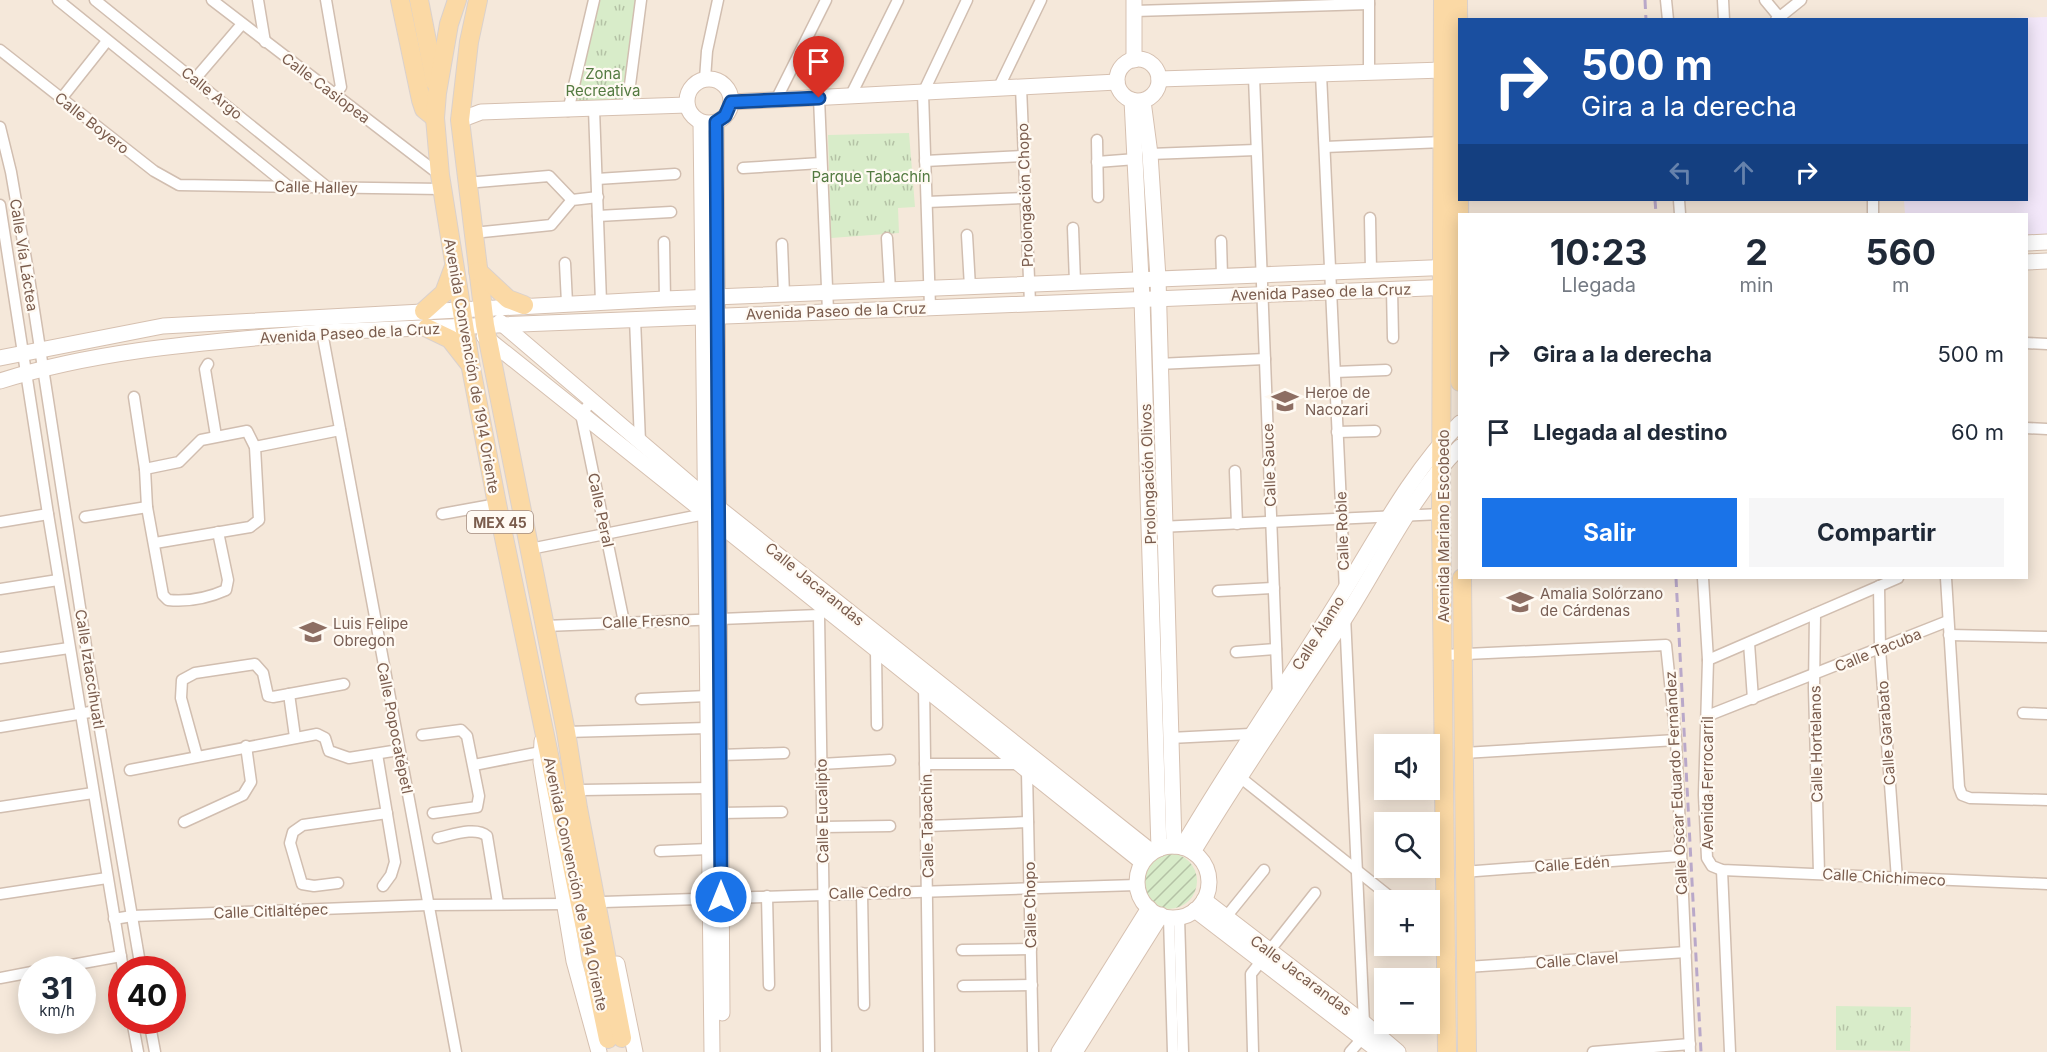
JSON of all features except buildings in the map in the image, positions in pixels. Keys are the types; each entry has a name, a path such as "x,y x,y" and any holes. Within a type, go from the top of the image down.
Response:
{"main road":[{"path":"400,0 424,109 435,118 460,120"},
{"path":"419,0 437,93 463,96"},
{"name":"Avenida Convención de 1914 Oriente","path":"457,0 449,24 437,93 435,118 441,182 454,264 480,323 471,368 544,730 621,1047"},
{"name":"Avenida Convención de 1914 Oriente","path":"478,0 469,42 460,120 478,270 480,323 546,626 621,1047"},
{"name":"Avenida Mariano Escobedo","path":"1443,0 1443,142 1454,267"},
{"name":"Avenida Mariano Escobedo","path":"1458,0 1458,18"},
{"name":"Avenida Mariano Escobedo","path":"1447,1052 1444,943 1442,514 1443,464 1451,444 1454,267 1458,201"},
{"path":"454,264 448,286 426,319 450,339 471,368"},
{"path":"478,270 508,299 524,305"},
{"name":"Avenida Mariano Escobedo","path":"1454,287 1458,350"},
{"name":"Avenida Mariano Escobedo","path":"1462,579 1463,872 1467,967 1467,1052"},
{"path":"1458,1052 1454,845 1463,818"}],"street":[{"name":"Calle Argo","path":"58,0 288,186"},
{"name":"Calle Argo","path":"95,0 327,188"},
{"name":"Calle Casiopea","path":"212,0 441,182"},
{"path":"258,0 266,42"},
{"path":"326,0 341,87 334,95"},
{"path":"568,111 594,0"},
{"path":"627,108 641,0"},
{"path":"705,79 707,51 718,0"},
{"path":"776,100 826,0"},
{"path":"850,96 898,0"},
{"path":"930,307 923,93 967,0"},
{"path":"998,89 1041,0"},
{"path":"1666,0 1668,18"},
{"path":"1723,0 1724,18"},
{"path":"1765,0 1777,18"},
{"path":"1779,18 1801,0"},
{"path":"1134,60 1134,6 1369,2 1370,73"},
{"path":"195,79 242,24"},
{"path":"61,99 107,41"},
{"name":"Calle Boyero","path":"0,50 169,181 190,186"},
{"path":"1134,60 1141,60 1154,66 1159,79 1155,93 1138,100 1122,93 1117,82 1120,70 1134,60"},
{"path":"1159,79 1443,70"},
{"name":"Calle Roble","path":"1321,74 1357,868 1362,1030"},
{"name":"Calle Sauce","path":"1254,77 1276,650 1282,701"},
{"path":"705,79 719,82 726,88 731,102 725,116 716,122 700,122 687,105 689,91 705,79"},
{"path":"731,102 1117,82"},
{"name":"Prolongación Chopo","path":"1021,87 1030,303"},
{"path":"463,96 481,112"},
{"path":"819,98 828,311"},
{"name":"Prolongación Olivos","path":"1138,100 1158,278 1150,299 1147,432 1153,687 1151,854"},
{"path":"460,120 481,112 568,111 687,105"},
{"path":"594,110 601,302"},
{"path":"700,122 710,297"},
{"path":"712,1052 715,898 720,813 720,755 712,619 709,506 710,297 716,122"},
{"name":"Calle Vía Láctea","path":"0,127 11,172 42,369"},
{"path":"1097,141 1098,197"},
{"path":"1324,147 1443,142"},
{"path":"1097,162 1257,150"},
{"path":"925,161 1023,156"},
{"name":"Prolongación Olivos","path":"1143,157 1142,278 1150,299 1158,364 1166,527 1170,738 1183,849"},
{"path":"743,168 821,164"},
{"path":"597,178 675,174"},
{"path":"466,183 549,176 572,200"},
{"name":"Calle Halley","path":"190,186 327,188 441,182"},
{"path":"473,233 551,225 572,200 598,197"},
{"path":"927,202 1025,198"},
{"name":"Calle Vía Láctea","path":"0,205 25,373"},
{"path":"598,216 671,212"},
{"path":"1370,218 1371,270"},
{"path":"1073,228 1075,282"},
{"path":"968,235 970,286"},
{"path":"887,238 890,290"},
{"path":"1221,240 1222,276"},
{"path":"664,242 666,299"},
{"path":"2028,243 2047,242"},
{"path":"782,243 784,294"},
{"path":"2028,262 2047,261"},
{"path":"565,262 567,303"},
{"name":"Avenida Paseo de la Cruz","path":"480,323 524,305 1454,267"},
{"name":"Avenida Paseo de la Cruz","path":"0,357 163,326 426,319 480,323 636,319 1454,287"},
{"path":"1392,289 1393,339"},
{"name":"Avenida Paseo de la Cruz","path":"0,381 42,369 169,346 322,332 426,319"},
{"path":"636,319 640,442"},
{"name":"Calle Jacarandas","path":"480,323 592,401 709,506 718,525 821,612 1026,765 1151,854"},
{"name":"Calle Jacarandas","path":"480,323 581,414 709,506 926,672 1026,765"},
{"name":"Calle Popocatépetl","path":"322,332 456,1052"},
{"path":"2028,343 2047,345"},
{"path":"1158,364 1265,359"},
{"path":"208,364 205,369 216,436"},
{"name":"Calle Iztaccíhuatl","path":"42,369 96,711 139,956"},
{"path":"1335,372 1386,370"},
{"name":"Calle Iztaccíhuatl","path":"25,373 121,956"},
{"path":"134,397 145,469 147,507 163,595 168,600 180,601 213,596 226,590 228,580 218,532"},
{"path":"581,414 592,401"},
{"name":"Calle Peral","path":"581,414 624,622"},
{"name":"Calle Álamo","path":"1233,772 1250,734 1282,701 1344,591 1451,444 1458,428"},
{"path":"2028,428 2047,429"},
{"path":"255,447 340,430"},
{"path":"1147,432 1162,430"},
{"path":"145,469 179,462 192,446 201,440 216,436 248,431 255,447 259,520 250,526 155,543"},
{"path":"1337,432 1375,431"},
{"name":"Calle Álamo","path":"1183,849 1282,701 1345,617 1398,517 1443,464"},
{"path":"1235,471 1237,524"},
{"path":"442,514 497,504"},
{"path":"530,549 606,536 709,506"},
{"path":"85,517 147,507"},
{"path":"0,522 48,514"},
{"path":"1150,528 1442,514"},
{"path":"718,525 707,696 709,849 715,898 722,1052"},
{"name":"Avenida Ferrocarril","path":"1703,579 1708,660 1704,795 1707,858 1712,866 1722,870 1730,1052"},
{"path":"1708,660 1896,579"},
{"path":"1946,579 1959,787 1962,795 1970,798 2047,800"},
{"path":"0,589 58,580"},
{"name":"Calle Garabato","path":"1879,586 1880,650 1897,879"},
{"path":"1218,591 1274,588"},
{"name":"Calle Fresno","path":"546,626 821,612"},
{"name":"Calle Eucalipto","path":"821,612 826,1052"},
{"name":"Calle Hortelanos","path":"1815,614 1819,873"},
{"name":"Calle Tacuba","path":"1707,716 1880,650 1948,621"},
{"path":"1949,635 2047,637"},
{"path":"1749,643 1753,699"},
{"name":"Calle Oscar Eduardo Fernández","path":"1463,654 1666,645 1676,740 1690,1048"},
{"path":"0,658 69,648"},
{"path":"1236,652 1276,650"},
{"path":"876,651 878,725"},
{"path":"1444,655 1463,654"},
{"path":"197,756 181,698 182,680 195,674 255,664 263,673 268,696 344,684"},
{"name":"Calle Tabachín","path":"926,672 923,688 928,826 929,1052"},
{"path":"1153,687 1170,687"},
{"path":"289,694 295,737"},
{"path":"640,699 707,696"},
{"path":"0,727 96,711"},
{"path":"2023,713 2047,714"},
{"path":"568,741 708,728"},
{"path":"422,735 461,729 467,736 479,796 477,807 433,813"},
{"name":"Avenida Convención de 1914 Oriente","path":"544,730 541,752 574,961 621,1047"},
{"path":"1170,738 1250,734"},
{"path":"130,770 295,737 322,735 329,751 349,758 399,750"},
{"path":"1464,753 1676,740"},
{"name":"Avenida Convención de 1914 Oriente","path":"568,741 582,790 603,902 621,1047"},
{"path":"184,822 243,795 251,782 246,746"},
{"path":"474,765 541,752"},
{"path":"720,755 784,753"},
{"path":"377,754 395,862 391,875 383,886"},
{"path":"822,764 890,760"},
{"path":"926,764 1026,765"},
{"name":"Calle Chopo","path":"1026,765 1033,1052"},
{"path":"1233,772 1382,890"},
{"path":"582,790 708,788"},
{"path":"0,807 93,793"},
{"path":"720,813 782,812"},
{"path":"338,883 314,886 302,884 290,843 293,832 303,825 387,813"},
{"path":"928,826 1028,822"},
{"path":"823,827 890,826"},
{"path":"438,838 482,831 487,836 498,903"},
{"path":"660,851 709,849"},
{"path":"1059,1052 1165,915 1199,905 1209,879 1201,860 1183,849 1151,854 1137,885 1140,898 1165,915 1183,1052"},
{"name":"Calle Edén","path":"1463,872 1680,856"},
{"path":"1226,917 1264,870"},
{"name":"Calle Chichimeco","path":"1722,870 2047,884"},
{"path":"0,894 107,878"},
{"name":"Calle Cedro","path":"603,902 1137,885"},
{"path":"862,893 864,1005"},
{"path":"1253,1052 1251,974 1315,893"},
{"path":"767,896 769,985"},
{"path":"428,905 564,904"},
{"name":"Calle Citlaltépec","path":"114,920 132,916 428,905"},
{"name":"Calle Jacarandas","path":"1199,905 1226,917 1266,957"},
{"name":"Calle Jacarandas","path":"1199,905 1362,1030 1398,1052"},
{"path":"1075,1052 1165,915"},
{"path":"1165,915 1173,1052"},
{"path":"1440,939 1444,943"},
{"path":"962,950 1031,949"},
{"name":"Calle Clavel","path":"1467,967 1686,952"},
{"path":"0,978 18,975"},
{"path":"963,986 1032,985"},
{"path":"1350,1052 1362,1030"},
{"name":"Calle Jacarandas","path":"1362,1030 1380,1052"},
{"path":"135,1034 138,1052"},
{"path":"152,1034 155,1052"},
{"path":"1593,1052 1690,1048"}],"shaded area":[{"path":"0,0 2047,0 2047,1052 0,1052"},
{"path":"2047,17 2047,236 2028,237 2028,213 1905,213 1904,201 2028,201 2028,18 2012,18"}],"green space":[{"name":"Zona Recreativa","path":"594,0 641,0 627,108 568,111"},
{"name":"Parque Tabachín","path":"909,133 915,207 898,208 899,233 831,238 828,135"},
{"path":"1169,853 1180,855 1189,861 1195,870 1197,881 1195,892 1189,901 1180,907 1169,909 1158,907 1149,901 1143,892 1141,881 1143,870 1149,861 1158,855"},
{"path":"1836,1006 1911,1007 1910,1051 1836,1050"}],"railway":[{"path":"1645,0 1646,18"},
{"path":"1655,201 1656,213"},
{"path":"1676,579 1701,1052"}],"place":[{"name":"Heroe de Nacozari","path":"1285,401"},
{"name":"Amalia Solórzano de Cárdenas","path":"1520,602"},
{"name":"Luis Felipe Obregon","path":"313,632"}],"route":[{"path":"721,897 716,122 725,116 731,102 819,98"}]}
